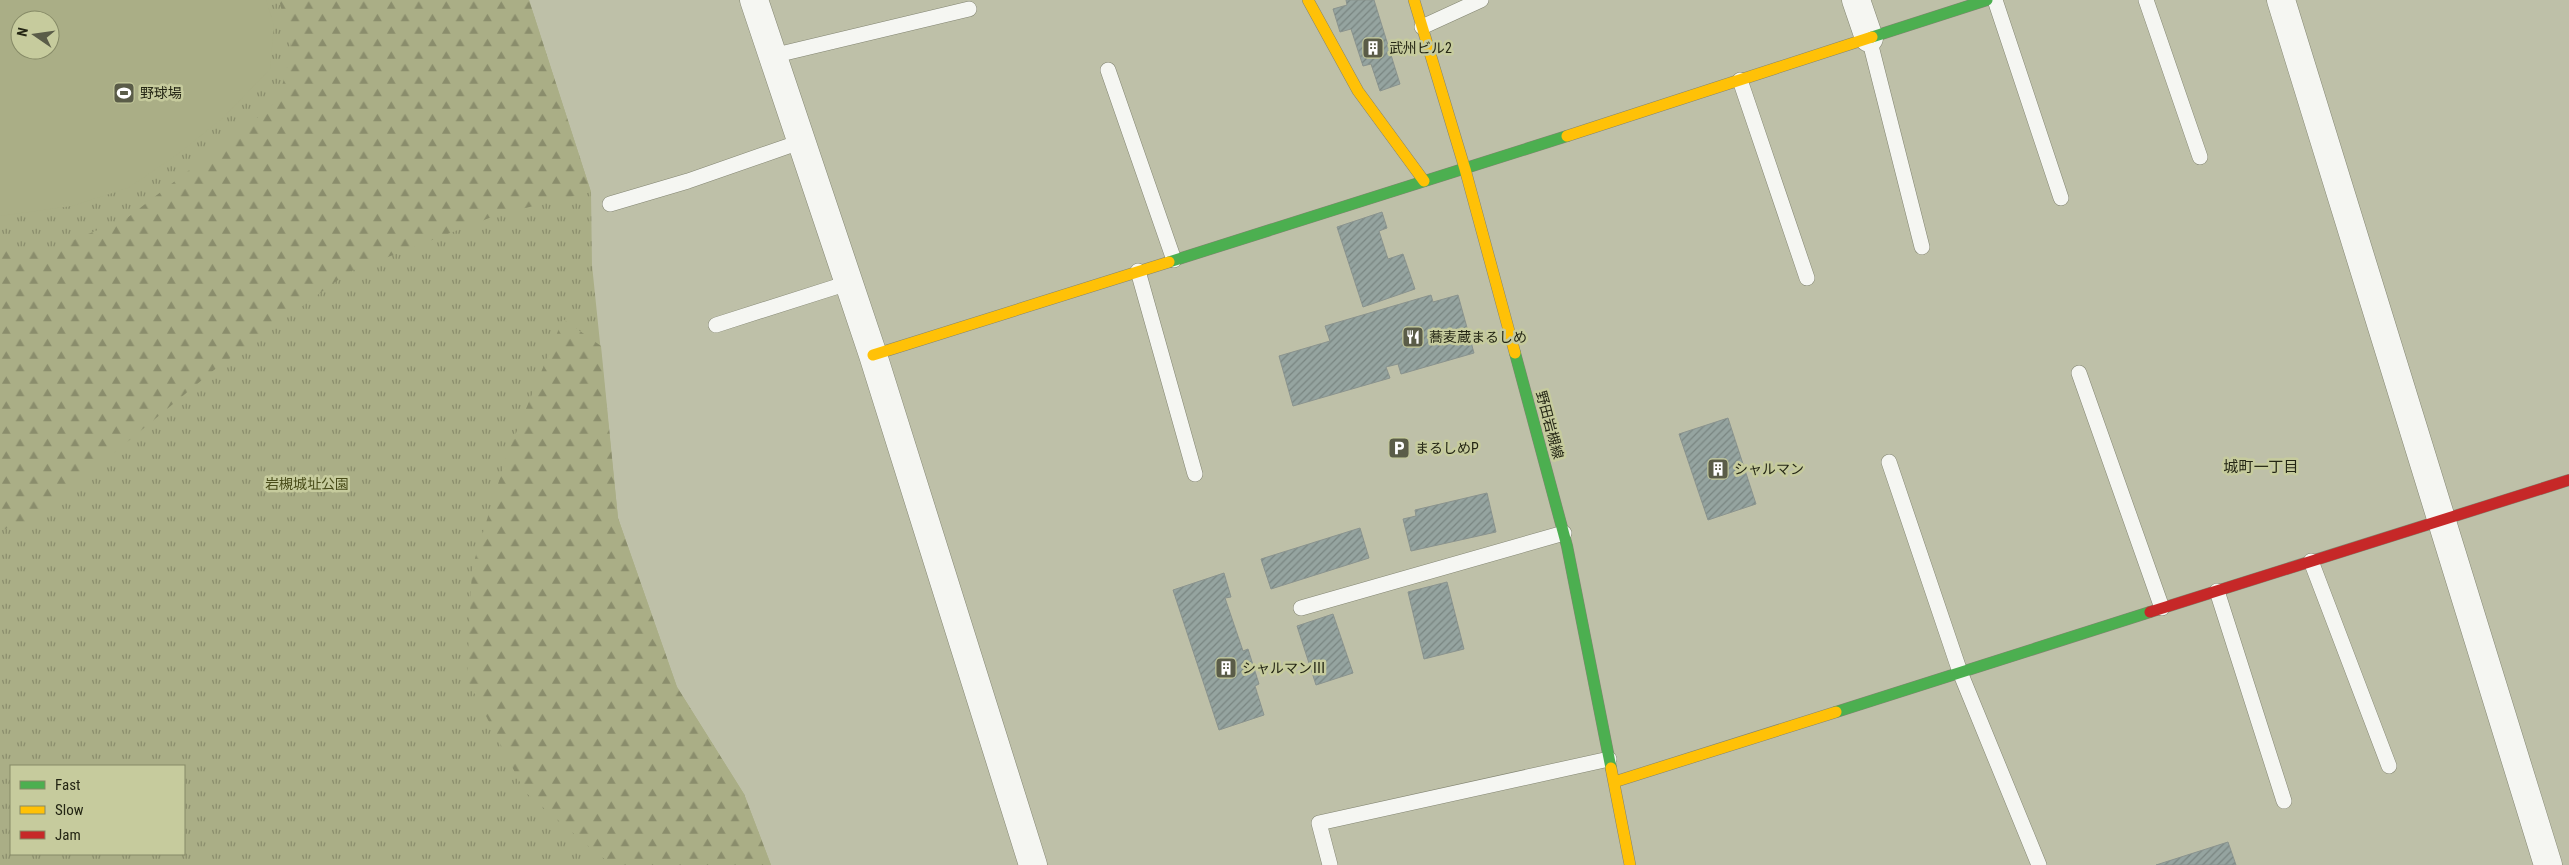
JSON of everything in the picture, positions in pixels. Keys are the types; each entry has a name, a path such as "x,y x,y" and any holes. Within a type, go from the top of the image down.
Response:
{"street":[{"path":"754,0 800,142 873,355 1032,865"},
{"path":"1308,0 1358,91 1424,181"},
{"name":"野田岩槻線","path":"1414,0 1466,169 1564,533 1630,865"},
{"path":"1856,0 1869,38"},
{"path":"873,355 1466,169 1987,0"},
{"path":"2281,0 2548,865"},
{"path":"1614,782 2569,480"}],"lane":[{"path":"1422,28 1481,0"},
{"path":"1995,0 2061,198"},
{"path":"2146,0 2200,157"},
{"path":"772,56 969,9"},
{"path":"1869,38 1922,247"},
{"path":"1108,70 1174,260"},
{"path":"1740,80 1808,278"},
{"path":"610,204 688,181 800,142"},
{"path":"1138,271 1195,474"},
{"path":"716,325 848,283"},
{"path":"2079,373 2162,608"},
{"path":"1889,462 1960,672 2039,865"},
{"path":"1301,608 1564,533"},
{"path":"2311,561 2389,766"},
{"path":"2217,591 2284,801"},
{"path":"1330,865 1319,823 1609,759"}],"green space":[{"name":"岩槻城址公園","path":"0,0 529,0 591,192 592,265 618,518 677,687 744,794 771,865 0,865"},
{"name":"野球場","path":"0,0 266,0 274,25 270,69 224,117 178,154 128,188 72,206 0,216"},
{"path":"279,0 529,0 591,192 497,215 349,272 214,370 38,516 0,531 0,247 54,248 127,218 278,100 292,50"},
{"path":"563,319 601,346 618,518 677,687 744,794 771,865 615,865 600,856 525,792 467,679 472,568 507,455"}],"building":[{"name":"武州ビル2","path":"1346,0 1374,0 1400,84 1380,91 1371,64 1363,66 1351,29 1340,32 1333,9 1347,5"},
{"path":"1382,212 1387,228 1379,231 1388,259 1403,254 1415,289 1363,307 1337,227"},
{"path":"1431,295 1433,302 1458,295 1474,353 1401,374 1398,364 1386,367 1390,378 1293,406 1279,356 1330,341 1325,326"},
{"name":"シャルマン","path":"1728,418 1756,504 1708,520 1679,434"},
{"path":"1487,493 1496,532 1411,551 1403,519 1416,516 1415,510"},
{"path":"1360,528 1369,558 1271,589 1261,559"},
{"name":"シャルマンⅢ","path":"1224,573 1231,597 1225,598 1243,651 1248,649 1259,684 1255,686 1264,715 1219,730 1173,590"},
{"path":"1447,582 1464,649 1424,659 1408,592"},
{"path":"1333,614 1353,673 1316,685 1297,626"},
{"path":"2228,842 2236,865 2156,865"}],"traffic: fast":[{"path":"1872,37 1987,0"},
{"path":"1169,262 1567,136"},
{"path":"1515,353 1567,546 1611,768"},
{"path":"1836,712 2150,612"}],"traffic: slow":[{"path":"1308,0 1358,91 1424,181"},
{"path":"1414,0 1465,169 1515,353"},
{"path":"1567,136 1872,37"},
{"path":"873,355 1169,262"},
{"path":"1614,782 1836,712"},
{"path":"1611,768 1630,865"}],"traffic: jam":[{"path":"2150,612 2569,480"}],"place":[{"name":"武州ビル2","path":"1373,48"},
{"name":"野球場","path":"124,93"},
{"name":"蕎麦蔵まるしめ","path":"1413,337"},
{"name":"まるしめP","path":"1399,448"},
{"name":"シャルマン","path":"1718,469"},
{"name":"シャルマンⅢ","path":"1226,668"}],"district":[{"name":"城町一丁目","path":"2261,467"}]}
